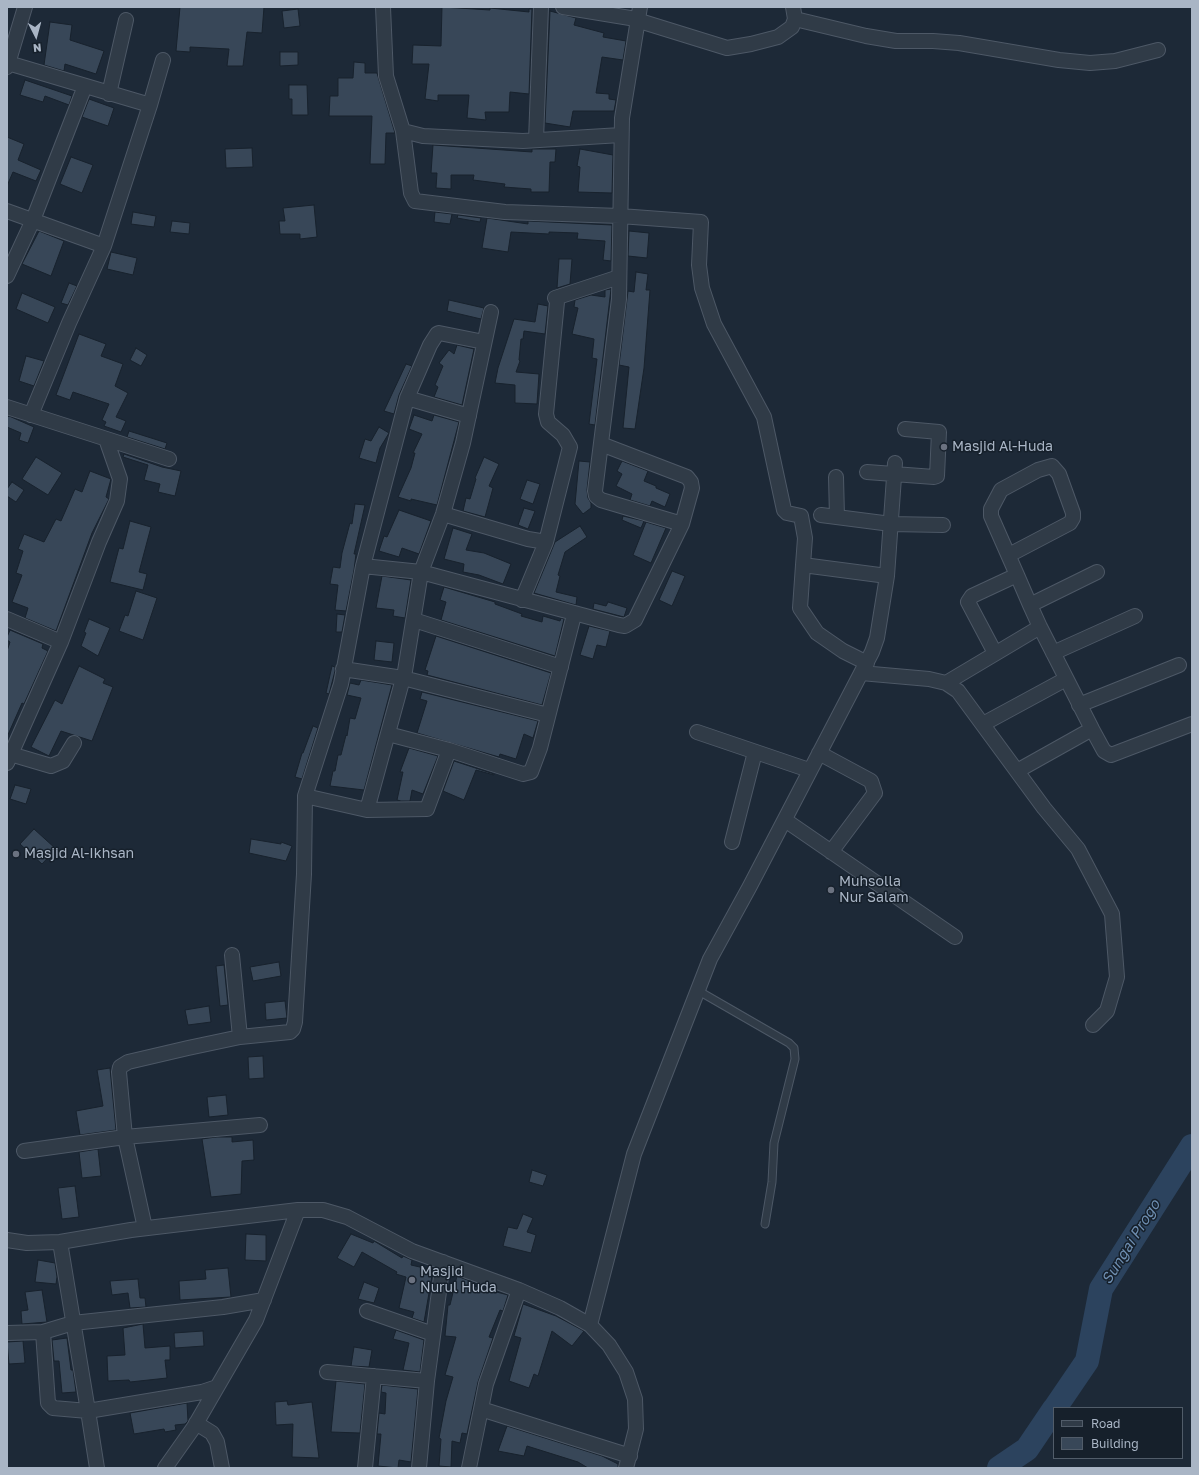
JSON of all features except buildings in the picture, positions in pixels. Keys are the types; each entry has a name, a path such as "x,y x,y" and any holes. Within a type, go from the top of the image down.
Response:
{"street":[{"path":"25,7 8,65 150,105"},
{"path":"383,7 386,76 403,131 411,193 415,201 419,203 439,203 505,212 620,216 701,222 699,266 702,288 714,324 764,417 784,510 787,513 802,516 805,538 800,608 817,633 864,668 946,683 958,691 1044,808 1078,849 1112,914 1117,977 1107,1011 1093,1025"},
{"path":"536,140 541,7"},
{"path":"563,7 630,18 637,22 727,48 752,44 778,37 792,27 794,13 866,36 896,41 933,41 959,44 1001,52 1067,61 1090,63 1115,61 1158,50"},
{"path":"640,7 622,118 619,300 595,491 598,498 682,524"},
{"path":"109,94 126,20"},
{"path":"31,415 69,322 104,246 150,105 163,60"},
{"path":"7,276 33,220 85,86"},
{"path":"403,131 423,136 523,141 621,135"},
{"path":"7,211 104,246"},
{"path":"522,600 546,542 570,447 563,435 548,422 546,414 556,300 619,276"},
{"path":"367,810 403,678 421,572 443,514 469,416 491,312"},
{"path":"145,1228 125,1137 119,1072 123,1064 240,1037 290,1032 295,1022 304,874 305,796 341,684 363,566 407,398 430,345 437,334 439,333 484,342"},
{"path":"407,398 469,416"},
{"path":"7,407 169,459"},
{"path":"867,472 894,468 934,477 937,476 939,432 905,429"},
{"path":"74,743 63,761 51,766 8,757 61,642 99,542 117,501 120,479 115,460 106,439"},
{"path":"363,566 421,572 574,615 625,626 635,620 682,524 692,488 692,482 687,477 601,444"},
{"path":"1009,555 1070,523 1073,518 1073,513 1059,474 1052,466 1038,470 1001,490 991,509 992,516 1040,627 1092,729 1104,751 1111,755 1192,724"},
{"path":"590,1325 634,1154 697,990 710,959 864,668 877,638 887,576 894,468"},
{"path":"836,477 837,517"},
{"path":"443,514 528,539 546,542"},
{"path":"821,515 891,524 943,525"},
{"path":"803,565 887,576"},
{"path":"1030,605 1097,572"},
{"path":"996,653 968,602 972,596 1017,575"},
{"path":"388,734 449,750 528,774 531,772 536,762 574,615"},
{"path":"1053,653 1135,616"},
{"path":"7,619 61,642"},
{"path":"414,620 561,667"},
{"path":"946,683 1040,627"},
{"path":"1080,705 1179,665"},
{"path":"343,669 403,678 548,716"},
{"path":"983,724 1066,679"},
{"path":"1017,771 1092,729"},
{"path":"697,732 809,770"},
{"path":"305,796 367,810 427,809 430,806 449,750"},
{"path":"732,842 754,752"},
{"path":"819,754 871,780 875,793 873,799 831,852"},
{"path":"784,820 955,937"},
{"path":"232,955 240,1037"},
{"path":"24,1151 125,1137 260,1125"},
{"path":"165,1468 196,1423 256,1320 298,1210"},
{"path":"7,1240 27,1243 60,1242 145,1228 262,1213 298,1210 323,1210 347,1217 412,1251 519,1290 560,1308 590,1325 610,1345 626,1372 635,1400 636,1429 628,1462 481,1409"},
{"path":"60,1242 97,1468"},
{"path":"419,1468 427,1381 443,1262"},
{"path":"469,1468 486,1384 519,1290"},
{"path":"7,1333 43,1332 73,1323 223,1307 264,1300"},
{"path":"367,1311 433,1334"},
{"path":"43,1332 49,1406 53,1408 88,1411 202,1392 217,1387"},
{"path":"328,1372 427,1381"},
{"path":"365,1468 374,1376"},
{"path":"196,1423 212,1433 218,1442 222,1468"}],"lane":[{"path":"697,990 789,1043 794,1048 795,1059 774,1143 772,1182 765,1224"}],"waterway":[{"name":"Sungai Progo","path":"1056,1407 1087,1361 1101,1289 1192,1146"},
{"name":"Sungai Progo","path":"999,1468 1027,1449 1053,1410"}],"place":[{"name":"Masjid Al-Huda","path":"944,447"},
{"name":"Masjid Al-Ikhsan","path":"16,854"},
{"name":"Muhsolla Nur Salam","path":"831,890"},
{"name":"Masjid Nurul Huda","path":"412,1280"}]}
